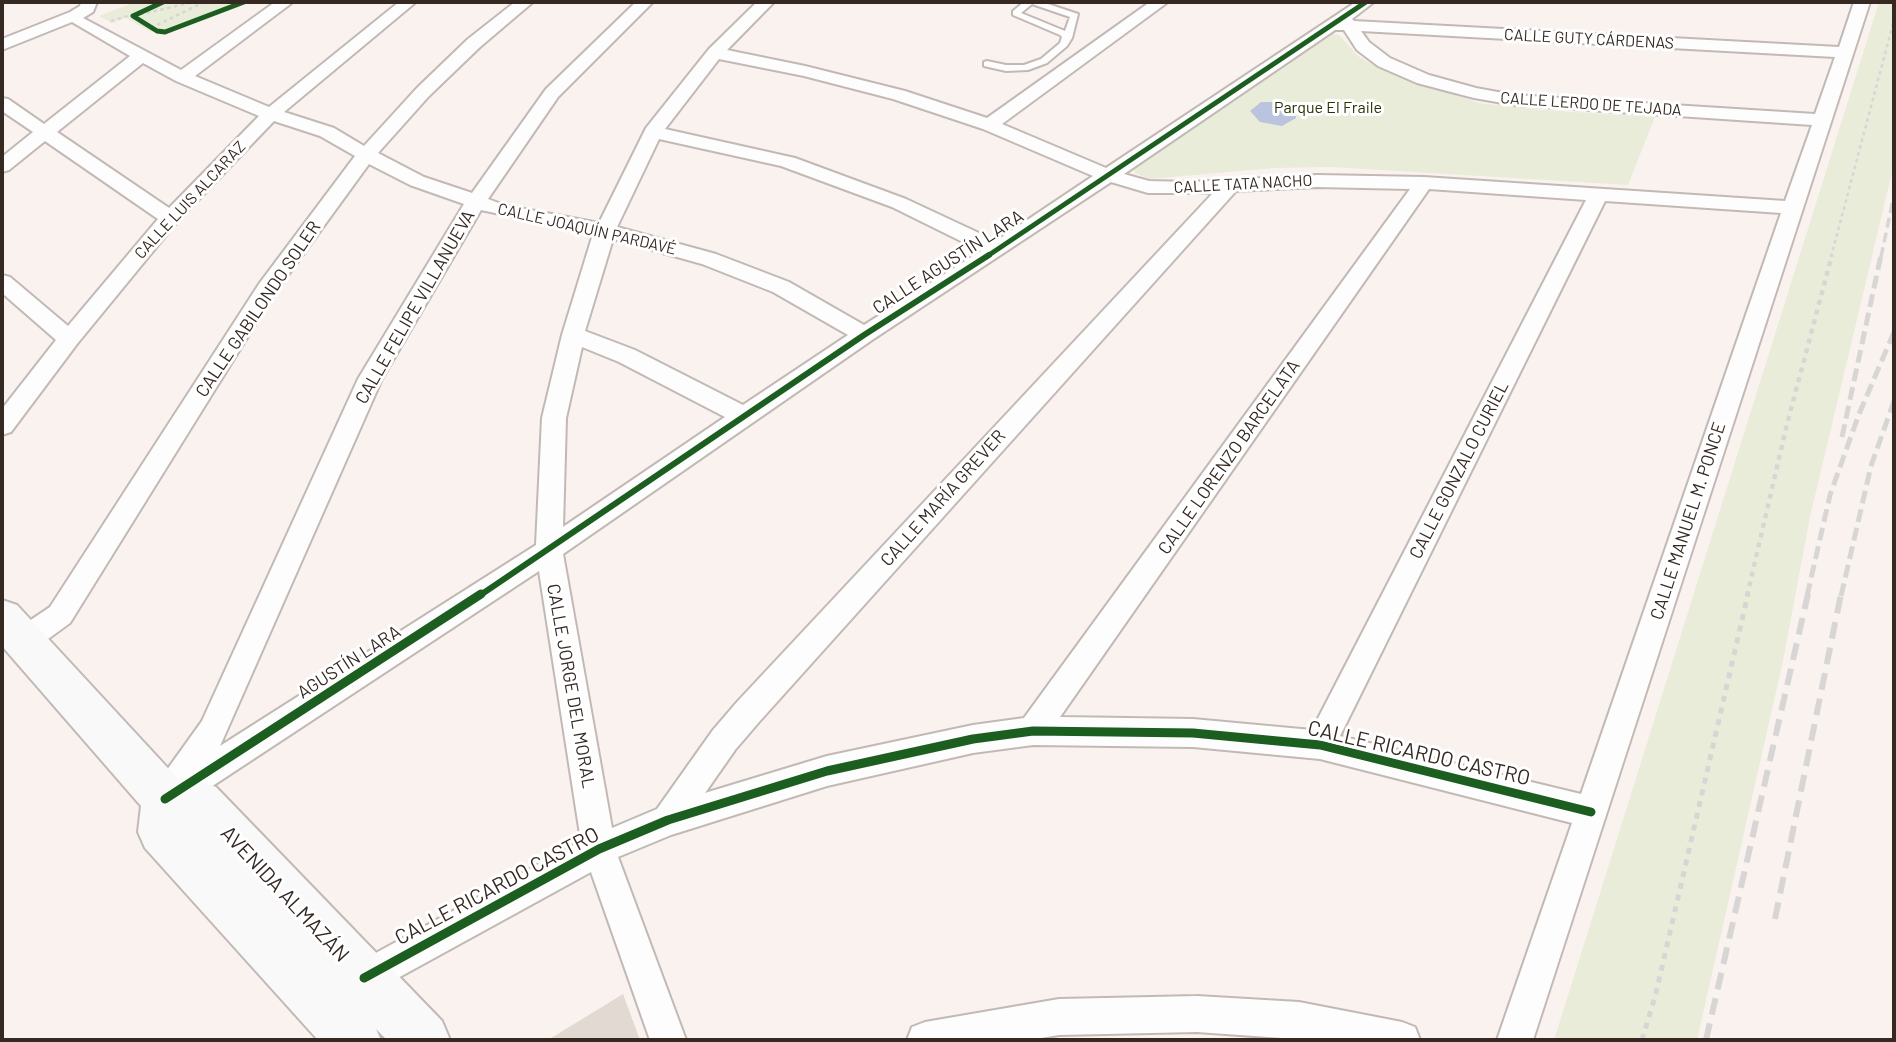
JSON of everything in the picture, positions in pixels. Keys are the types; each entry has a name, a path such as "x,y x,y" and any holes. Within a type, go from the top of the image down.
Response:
{"main road":[{"path":"12,629 165,799 162,832 354,1040"},
{"name":"AVENIDA ALMAZÁN","path":"165,799 199,803 423,1040"}],"street":[{"path":"2,45 76,15 87,9 89,2"},
{"path":"182,77 285,2"},
{"name":"CALLE LUIS ALCARAZ","path":"2,426 69,339 170,218 271,114 408,2"},
{"name":"CALLE GABILONDO SOLER","path":"12,629 60,615 267,289 367,154 474,43 525,2"},
{"name":"CALLE FELIPE VILLANUEVA","path":"165,799 213,731 370,379 475,203 552,93 645,2"},
{"name":"CALLE JORGE DEL MORAL","path":"668,1040 599,849 549,550 554,418 573,335 606,230 653,132 715,52 766,2"},
{"path":"989,125 1160,2"},
{"name":"CALLE AGUSTÍN LARA","path":"549,550 864,335 1341,23 1366,2"},
{"name":"CALLE MANUEL M. PONCE","path":"1515,1040 1862,2"},
{"name":"CALLE JOAQUÍN PARDAVÉ","path":"80,22 182,77 271,114 327,132 417,181 475,203 606,230 709,259 781,287 864,335"},
{"name":"CALLE GUTY CÁRDENAS","path":"1341,23 1845,52"},
{"name":"CALLE LERDO DE TEJADA","path":"1341,23 1363,46 1384,62 1423,79 1483,95 1514,100 1822,120"},
{"name":"CALLE TATA NACHO","path":"715,52 859,84 989,125 1107,175 1148,187 1329,181 1424,183 1793,208"},
{"path":"2,166 141,56"},
{"path":"2,103 170,218"},
{"path":"653,132 788,162 899,203 996,250"},
{"name":"CALLE LORENZO BARCELATA","path":"1033,731 1424,183"},
{"name":"CALLE MARÍA GREVER","path":"668,820 748,712 1230,186"},
{"name":"CALLE GONZALO CURIEL","path":"1320,745 1598,195"},
{"path":"2,282 69,339"},
{"path":"573,335 628,356 745,417"},
{"name":"AGUSTÍN LARA","path":"165,799 549,550"},
{"name":"CALLE RICARDO CASTRO","path":"364,978 599,849 668,820 827,771 973,739 1033,731 1193,733 1320,745 1591,812"},
{"path":"925,1040 1059,1017 1197,1014 1299,1020 1402,1040"}],"lane":[{"path":"1028,2 1016,13 1018,15 1063,33 1068,38"},
{"path":"987,64 1017,69 1034,66 1059,50 1068,38 1075,16 1035,2"}],"path":[{"path":"133,15 163,2"},
{"path":"103,24 194,2"},
{"path":"151,28 202,3"},
{"path":"133,15 151,28 165,32"},
{"path":"1642,1040 1656,993 1787,424 1894,20"}],"green space":[{"path":"135,2 248,2 162,33 149,31 126,18 112,23 99,16"},
{"path":"1879,2 1894,2 1894,164 1810,517 1783,661 1697,1040 1554,1040"},
{"name":"Parque El Fraile","path":"1333,34 1339,35 1358,56 1378,68 1479,103 1655,117 1628,185 1331,167 1274,168 1150,179 1135,173 1134,169"}],"water":[{"path":"1261,102 1290,106 1295,110 1296,118 1282,126 1260,122 1250,111"}],"building":[{"path":"623,994 640,1040 548,1040"}],"railway":[{"path":"1881,257 1894,195"},
{"path":"1842,437 1881,255"},
{"path":"1807,596 1830,495 1859,414 1894,332"},
{"path":"1841,596 1871,466 1894,401"},
{"path":"1706,1040 1808,594"},
{"path":"1775,919 1841,594"}],"cycle path":[{"path":"163,2 133,16 157,31 165,32 244,2"},
{"path":"165,799 549,550 864,335 997,250 1366,2"},
{"path":"364,978 599,849 668,820 827,771 973,739 1033,731 1193,733 1320,745 1591,812"}]}
